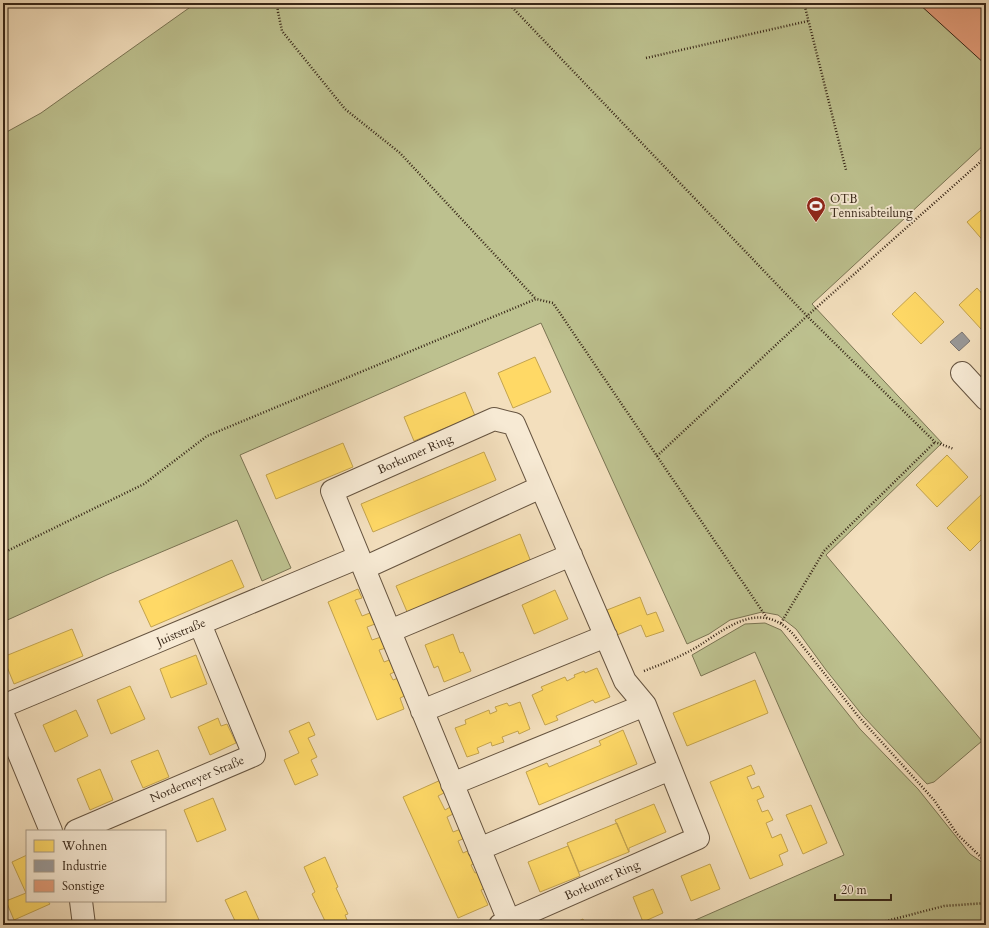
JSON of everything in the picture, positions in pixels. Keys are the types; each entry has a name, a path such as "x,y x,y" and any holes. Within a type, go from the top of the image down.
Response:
{"street":[{"path":"962,373 986,399"},
{"name":"Borkumer Ring","path":"494,419 514,424 571,555 625,681 645,705 698,838 504,923 479,849 332,491 494,419"},
{"path":"361,562 541,487"},
{"path":"390,632 571,555"},
{"name":"Juiststraße","path":"3,706 200,624 361,562"},
{"name":"Norderneyer Straße","path":"78,830 254,754 200,624"},
{"path":"422,711 606,636"},
{"path":"452,784 645,705"},
{"path":"3,714 51,830"},
{"path":"479,849 670,769"},
{"path":"81,902 84,925"}],"path":[{"path":"277,3 282,31 345,109 400,153 536,299"},
{"path":"508,3 807,316 935,442 954,449"},
{"path":"804,3 846,170"},
{"path":"646,58 808,21"},
{"path":"657,456 807,316 986,157"},
{"path":"781,623 824,551 935,442"},
{"path":"625,681 696,647 732,624 749,618 767,618 781,623 793,634 858,716 934,800 957,834 986,862"},
{"path":"871,925 944,906 986,903"}],"green space":[{"path":"196,3 986,3 986,143 812,304 942,443 826,555 982,741 934,782 927,784 863,716 826,670 796,629 778,615 762,612 730,620 709,634 687,644 541,323 240,455 291,568 262,581 237,520 107,575 3,622 3,134 41,113"},
{"path":"765,623 781,630 860,729 918,789 970,854 986,865 986,925 684,925 844,855 755,652 701,676 692,655 745,624"}],"building: Wohnen":[{"path":"986,206 986,244 967,222"},
{"path":"977,288 986,298 986,325 981,329 959,305"},
{"path":"915,292 944,322 921,344 892,314"},
{"path":"535,357 551,392 513,408 498,373"},
{"path":"465,392 475,416 414,441 404,417"},
{"path":"343,443 353,467 276,499 266,475"},
{"path":"484,452 496,480 373,532 361,504"},
{"path":"947,455 968,477 937,507 916,485"},
{"path":"985,491 986,535 970,551 947,528"},
{"path":"520,534 531,562 408,614 396,586"},
{"path":"232,560 244,587 151,627 139,601"},
{"path":"358,589 362,598 355,600 362,616 370,613 375,624 367,627 372,640 381,637 386,648 379,650 384,662 392,659 397,671 390,674 393,680 401,677 409,694 400,698 404,709 377,720 328,602"},
{"path":"555,590 568,619 534,634 522,605"},
{"path":"640,597 647,615 656,612 664,631 646,637 641,625 617,635 607,610"},
{"path":"72,629 83,656 14,684 3,657"},
{"path":"453,634 460,653 463,652 471,671 444,682 438,666 434,668 425,645"},
{"path":"196,655 207,684 171,698 160,669"},
{"path":"597,668 610,697 595,703 593,700 556,716 558,720 545,725 532,695 543,690 541,687 565,677 567,681 575,677 574,675 584,671 585,673"},
{"path":"755,680 768,713 687,746 673,713"},
{"path":"130,686 145,719 111,734 97,700"},
{"path":"520,702 530,729 519,734 518,731 502,737 504,742 492,746 491,742 477,748 479,753 467,757 455,728 466,724 465,720 489,710 490,714 497,711 495,707 507,703 509,706"},
{"path":"76,710 88,736 55,752 43,725"},
{"path":"218,718 221,726 227,724 236,743 210,755 198,727"},
{"path":"309,722 315,735 308,738 317,757 311,760 318,775 295,785 284,760 299,753 289,731"},
{"path":"623,730 637,764 539,805 526,772 547,763 549,767 601,745 599,741"},
{"path":"158,750 169,777 143,788 131,761"},
{"path":"751,765 755,774 747,777 752,789 759,786 764,797 757,800 762,812 768,810 773,820 766,823 772,838 781,834 788,851 779,855 783,865 750,879 710,782"},
{"path":"100,769 113,800 90,810 77,779"},
{"path":"443,779 448,791 438,796 445,810 452,806 455,813 447,817 453,832 461,829 465,838 458,841 463,853 472,849 478,862 471,865 475,873 483,870 490,886 481,890 488,905 458,918 403,797"},
{"path":"213,798 226,830 197,842 184,810"},
{"path":"654,804 666,832 629,848 629,852 615,820"},
{"path":"811,805 827,843 803,854 786,815"},
{"path":"617,823 629,852 579,872 567,843"},
{"path":"568,846 580,876 540,892 528,862"},
{"path":"26,855 26,893 12,862"},
{"path":"325,857 338,887 336,888 348,914 345,915 349,925 324,925 323,922 325,921 312,894 315,892 304,867"},
{"path":"710,864 720,889 691,901 681,876"},
{"path":"653,889 663,913 643,922 633,897"},
{"path":"246,891 259,920 257,921 259,925 237,925 225,900"},
{"path":"26,893 26,902 49,902 50,904 14,920 6,901"},
{"path":"583,919 585,925 570,925"}],"building: Industrie":[{"path":"962,332 970,341 959,351 950,342"}],"building: Sonstige":[{"path":"918,3 986,3 986,65"}],"place":[{"name":"OTB Tennisabteilung","path":"816,223"}]}
